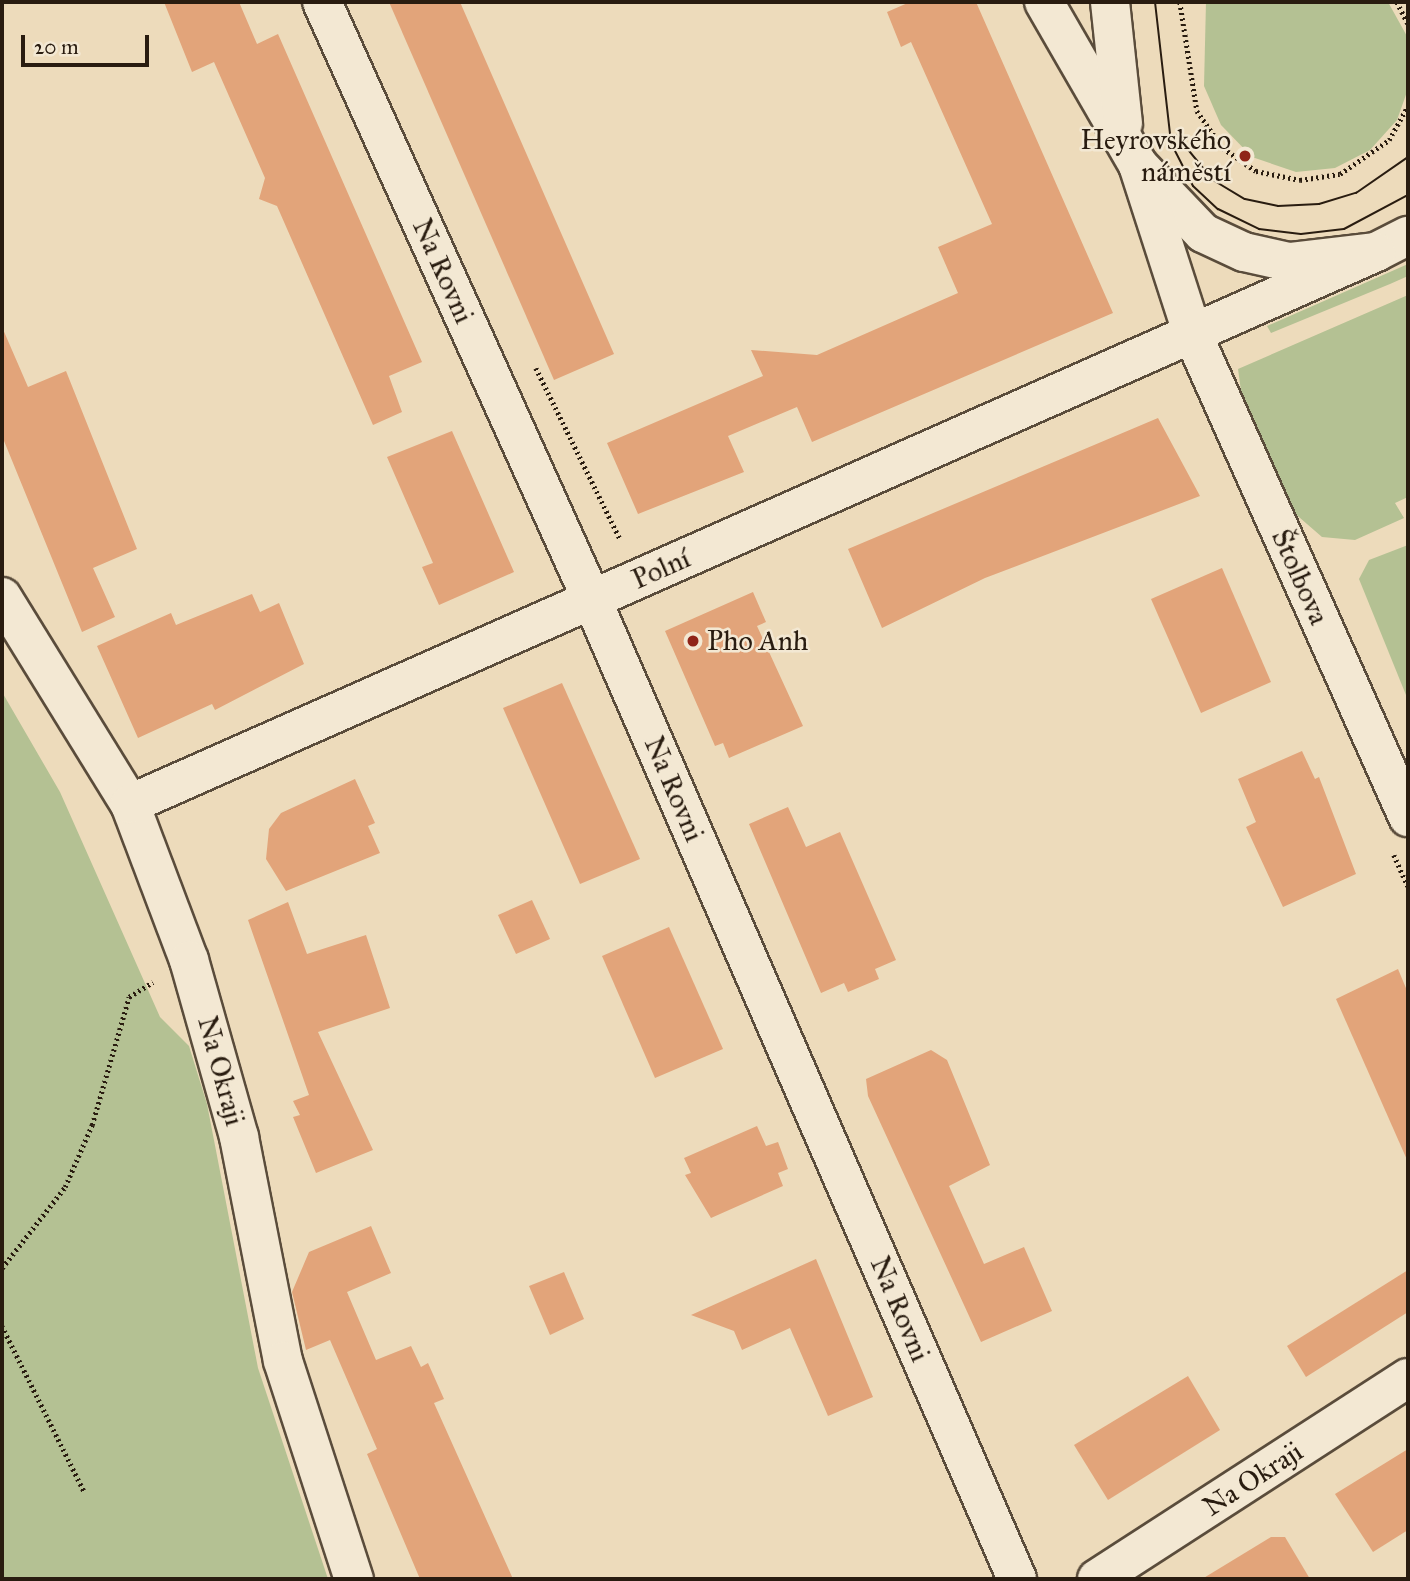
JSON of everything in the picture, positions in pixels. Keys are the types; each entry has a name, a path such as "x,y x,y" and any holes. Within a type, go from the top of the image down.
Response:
{"street":[{"name":"Na Rovni","path":"322,2 592,600 1017,1579"},
{"path":"1044,2 1131,150 1186,220 1244,252 1313,262 1392,244"},
{"path":"1110,2 1131,150"},
{"name":"Štolbova","path":"1131,150 1193,335 1408,817"},
{"name":"Polní","path":"130,804 1193,335 1392,244"},
{"name":"Na Okraji","path":"2,597 130,804 189,960 239,1137 283,1361 354,1579"},
{"name":"Na Okraji","path":"1097,1579 1408,1378"}],"path":[{"path":"1180,2 1198,111 1223,148 1256,171 1300,180 1340,174 1390,140 1408,106"},
{"path":"1396,2 1408,24"},
{"path":"529,353 616,541 629,535"},
{"path":"2,1268 65,1186 92,1125 129,997 189,960"},
{"path":"2,1326 85,1493"}],"green space":[{"path":"1206,2 1388,2 1408,38 1408,89 1397,120 1370,150 1335,168 1296,172 1252,157 1221,125 1204,86"},
{"path":"1408,264 1408,276 1390,284 1271,333 1267,326"},
{"path":"1408,295 1408,497 1395,503 1404,518 1355,540 1322,537 1292,511 1241,391 1238,369"},
{"path":"1408,545 1408,700 1359,579 1369,560"},
{"path":"2,692 60,792 160,1017 189,1046 207,1104 258,1368 328,1579 2,1579"}],"building":[{"path":"164,2 239,2 257,44 278,34 422,362 389,376 402,412 373,425 277,206 259,199 265,178 214,62 192,72"},
{"path":"389,2 460,2 614,354 554,380"},
{"path":"910,2 976,2 1113,313 812,442 797,407 728,436 744,472 638,514 607,443 763,376 751,350 817,355 958,293 938,247 992,224 911,42 901,47 887,12"},
{"path":"2,327 28,387 66,371 137,549 93,568 115,617 82,632 2,436"},
{"path":"1158,418 1200,496 985,578 882,628 848,549"},
{"path":"452,431 514,572 439,605 422,567 433,563 387,457"},
{"path":"1222,568 1271,682 1201,713 1151,599"},
{"path":"753,592 766,622 757,626 803,726 729,758 723,743 715,746 665,631"},
{"path":"252,594 260,612 279,603 304,664 215,710 212,704 138,738 97,646 171,613 176,625"},
{"path":"562,683 640,859 580,884 503,708"},
{"path":"1302,751 1315,779 1319,777 1356,874 1283,907 1246,827 1256,822 1238,779"},
{"path":"355,779 375,823 368,826 380,853 286,891 266,859 269,829 281,813"},
{"path":"788,807 806,847 840,832 896,960 875,969 879,979 848,992 844,983 821,993 749,824"},
{"path":"532,900 550,939 516,954 498,915"},
{"path":"288,902 307,954 366,935 390,1008 318,1032 373,1150 316,1173 293,1117 300,1115 293,1101 309,1095 248,920"},
{"path":"669,927 723,1049 655,1078 602,956"},
{"path":"1398,969 1408,993 1408,1162 1336,999"},
{"path":"931,1050 947,1060 990,1165 949,1186 984,1264 1024,1247 1052,1311 981,1342 868,1096 866,1079"},
{"path":"757,1126 766,1146 778,1142 788,1169 778,1173 783,1186 711,1218 685,1175 691,1173 684,1158"},
{"path":"371,1226 391,1273 347,1292 376,1360 411,1346 421,1367 428,1363 444,1399 434,1403 513,1579 420,1579 367,1454 377,1449 330,1340 306,1350 292,1292 309,1252"},
{"path":"816,1259 873,1397 828,1416 790,1328 742,1350 734,1331 691,1315"},
{"path":"1408,1270 1408,1312 1306,1377 1287,1346"},
{"path":"564,1272 584,1319 550,1335 529,1286"},
{"path":"1188,1376 1220,1430 1108,1500 1074,1445"},
{"path":"1408,1449 1408,1530 1373,1552 1335,1494"},
{"path":"1271,1537 1285,1537 1310,1579 1202,1579"}],"tram line":[{"path":"1155,2 1171,143 1193,186 1218,209 1259,229 1301,234 1344,229 1408,195"},
{"path":"1176,135 1213,180 1245,199 1278,206 1319,204 1356,193 1408,157"}],"place":[{"name":"Heyrovského náměstí","path":"1245,156"},
{"name":"Pho Anh","path":"693,641"}]}
